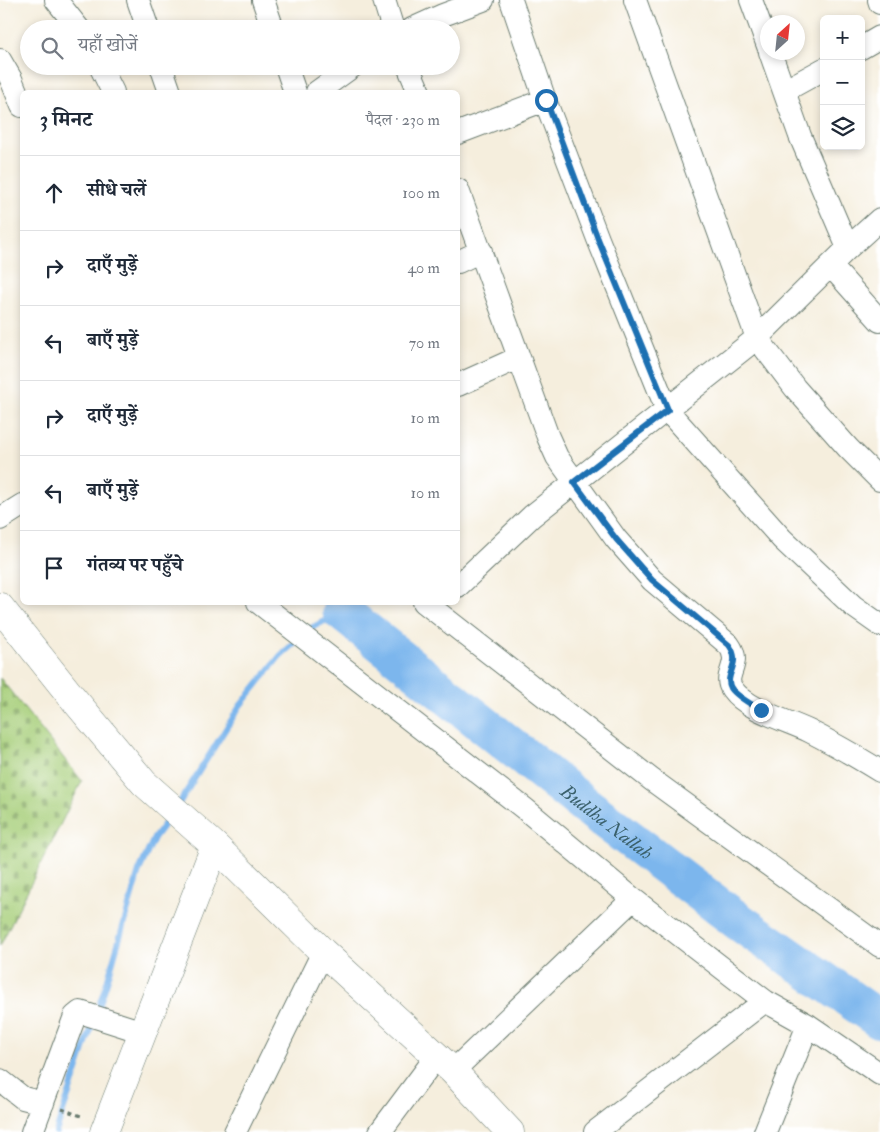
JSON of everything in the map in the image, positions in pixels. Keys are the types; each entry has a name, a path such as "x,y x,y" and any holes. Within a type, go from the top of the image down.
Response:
{"street":[{"path":"56,0 72,20"},
{"path":"138,0 145,20"},
{"path":"263,0 270,20"},
{"path":"384,0 390,20"},
{"path":"431,20 483,0"},
{"path":"511,0 598,239 668,410 782,540 853,606 880,626"},
{"path":"635,0 757,338 794,388 848,448 880,480"},
{"path":"751,0 760,24"},
{"path":"865,46 880,37"},
{"path":"0,60 11,79 20,101"},
{"path":"773,60 818,181 848,248"},
{"path":"784,91 820,71"},
{"path":"104,75 111,90"},
{"path":"164,75 169,90"},
{"path":"289,75 293,90"},
{"path":"320,90 341,75"},
{"path":"412,75 418,90"},
{"path":"460,132 546,100"},
{"path":"460,195 548,438 557,457 574,482 616,539 652,580 729,645 734,653 735,662 729,680 731,688 744,700 761,710 809,732 880,772"},
{"path":"460,584 532,516 757,338 880,219"},
{"path":"460,261 481,251"},
{"path":"831,266 880,321"},
{"path":"460,384 518,358"},
{"path":"0,519 20,506"},
{"path":"432,605 652,780 880,946"},
{"path":"0,607 67,691 144,782 215,846 323,952 445,1064 510,1132"},
{"path":"265,608 525,809 634,899 765,1001 808,1025 880,1074"},
{"path":"104,1132 215,846"},
{"path":"380,1132 445,1064 634,899"},
{"path":"235,1132 323,952"},
{"path":"595,1132 765,1001"},
{"path":"32,1132 75,1016 80,1012 143,1032"},
{"path":"765,1132 808,1025"},
{"path":"0,1080 23,1098 43,1103"}],"green space":[{"path":"0,678 82,781 0,946"}],"waterway":[{"path":"178,805 240,706 280,656 311,628 342,612"},
{"name":"Buddha Nallah","path":"342,612 585,805 738,921 880,1020"},
{"path":"56,1132 107,982 139,871 154,838 171,815"}],"route":[{"path":"546,100 598,239 668,410 574,482 616,539 652,580 729,645 734,653 735,662 729,680 731,688 744,700 761,710"}]}
